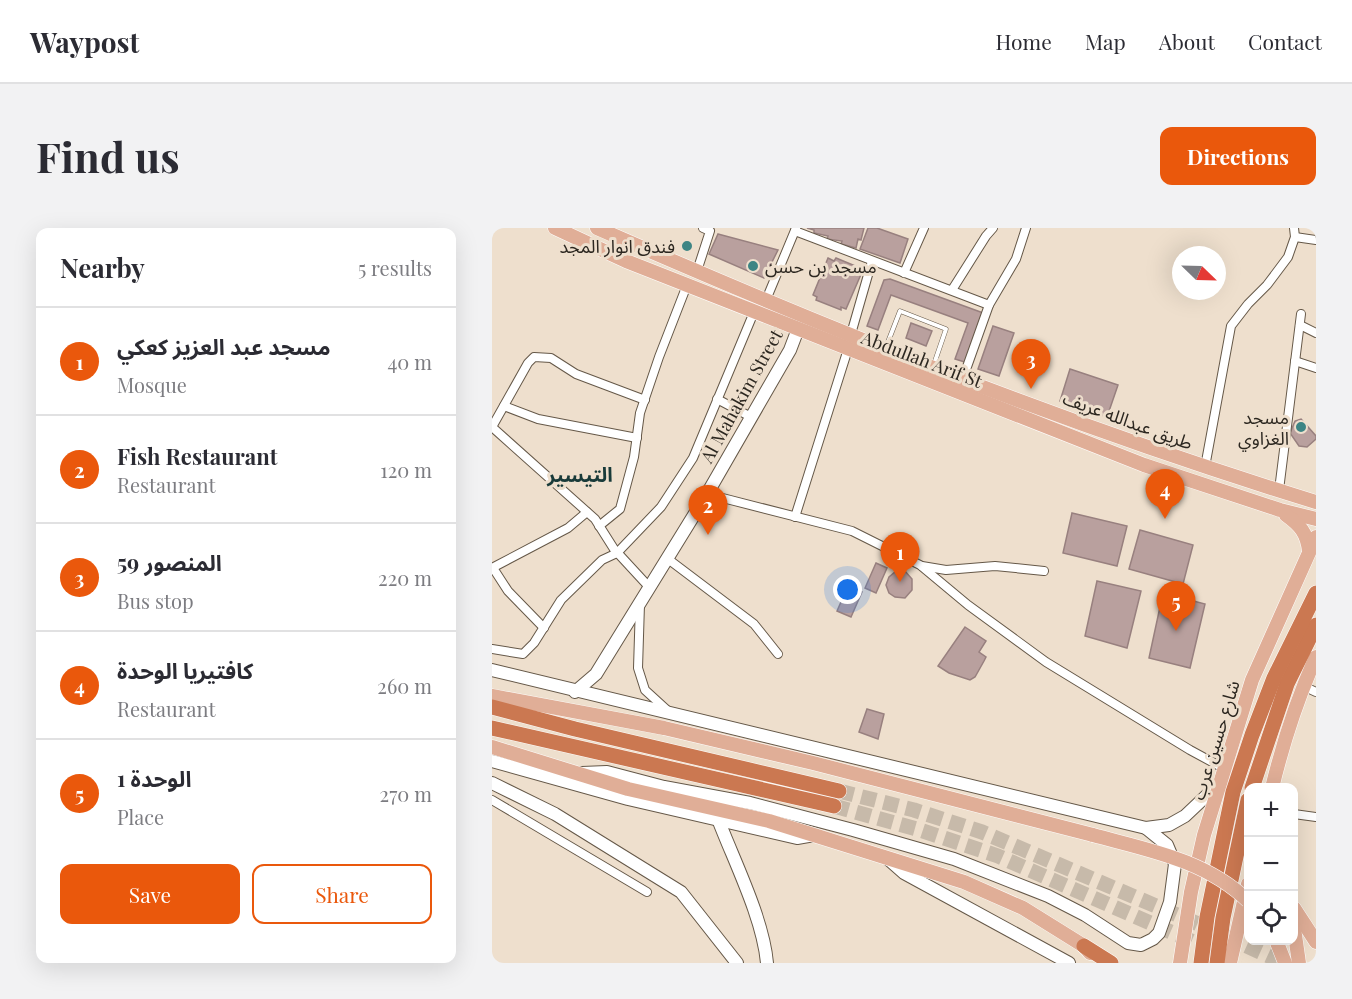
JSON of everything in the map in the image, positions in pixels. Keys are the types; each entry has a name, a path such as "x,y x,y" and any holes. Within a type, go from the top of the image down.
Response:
{"highway":[{"path":"1201,963 1207,917 1233,792 1252,735 1293,654 1316,593"},
{"path":"1254,783 1287,684 1293,654 1316,625"},
{"path":"492,706 575,729 840,791"},
{"path":"492,728 834,806"},
{"path":"1217,963 1223,918 1244,819"},
{"path":"1084,946 1111,963"}],"main road":[{"name":"Abdullah Arif St","path":"555,228 626,261 1144,465 1280,510 1316,519"},
{"name":"طريق عبدالله عريف","path":"600,229 766,300 933,367 1205,467 1316,502"},
{"path":"758,313 766,300"},
{"path":"1280,510 1300,525 1312,551"},
{"name":"شارع حسين عرب","path":"1180,963 1191,892 1204,835 1252,680 1312,551 1316,537"},
{"path":"1273,783 1277,766 1310,689 1316,657"},
{"path":"492,696 498,695 664,728 825,766 1093,835 1180,859 1203,868 1237,889 1244,897"},
{"path":"492,747 628,789 735,813 818,835 964,882 1023,908 1084,946 1100,963"},
{"path":"1277,766 1278,783"},
{"path":"1230,963 1246,891"},
{"path":"1298,915 1316,942"},
{"path":"1278,945 1285,963"},
{"path":"1296,945 1299,963"}],"street":[{"path":"697,271 710,231 703,228"},
{"path":"904,273 924,228"},
{"path":"952,291 993,228"},
{"path":"963,378 989,304 1016,259 1026,228"},
{"path":"766,300 795,230 989,304"},
{"path":"1205,467 1232,326 1288,257 1294,233 1316,240"},
{"path":"851,334 872,261"},
{"path":"599,526 620,509 634,457 640,413 658,357 687,285"},
{"path":"492,649 523,654 534,644 561,600 602,560 617,553 661,507 693,458 717,399 758,313"},
{"path":"1278,490 1301,314"},
{"path":"1300,325 1316,333"},
{"name":"Al Mahakim Street","path":"575,692 596,674 668,559 790,350 798,329"},
{"path":"795,517 848,349"},
{"path":"645,400 576,374 551,358 534,357 528,363 492,427 596,519 617,553 650,588"},
{"path":"1294,361 1316,368"},
{"path":"717,399 751,417"},
{"path":"504,406 538,419 637,438"},
{"path":"492,670 575,692 1146,828 1168,825 1185,816 1223,775 1190,750 1046,662 968,605 920,565 852,531 706,494"},
{"path":"544,628 508,591 492,568 568,528 587,512"},
{"path":"668,559 754,624 778,654"},
{"path":"920,565 946,570 995,566 1044,571"},
{"path":"640,604 638,668 645,690 670,714"},
{"path":"492,761 628,799 797,838 818,835"},
{"path":"575,774 607,772 664,787 750,803 854,830 954,860 1048,896 1085,915 1128,943 1141,945 1159,933 1170,902 1175,864 1167,844 1146,828"},
{"path":"492,783 555,814 681,892 737,963"},
{"path":"492,800 646,892"},
{"path":"1298,815 1316,817"},
{"path":"718,819 757,920 766,948 767,963"},
{"path":"886,857 904,873 1069,963"}],"lane":[{"path":"885,348 900,311 946,329 933,367"}],"building":[{"path":"807,228 864,228 856,248 841,244 842,241 827,239 828,236 814,233 814,230"},
{"path":"868,228 877,228 908,239 900,263 860,249"},
{"name":"مسجد بن حسن","path":"718,234 778,250 764,278 709,254"},
{"path":"828,258 834,261 836,258 858,267 862,272 846,309 841,307 841,310 816,300 817,297 813,295"},
{"path":"890,279 986,314 968,363 955,359 968,323 891,295 878,330 867,326 884,280"},
{"path":"911,323 932,331 926,346 906,338"},
{"path":"993,326 1014,333 999,376 978,369"},
{"path":"1070,369 1118,385 1107,417 1060,401"},
{"name":"مسجد الغزاوي","path":"1301,419 1316,436 1316,439 1307,447 1299,446 1290,433 1295,421"},
{"path":"1072,513 1127,526 1117,566 1063,553"},
{"path":"1140,530 1193,545 1183,584 1129,569"},
{"path":"876,563 887,568 876,593 865,588"},
{"path":"904,570 912,579 912,590 905,598 895,597 889,593 886,585 889,577 895,572"},
{"path":"1097,581 1141,591 1127,648 1085,636"},
{"path":"848,586 862,592 851,617 837,611"},
{"path":"1163,593 1205,604 1190,668 1149,658"},
{"path":"965,627 986,641 979,652 986,657 975,677 970,680 949,673 938,666"},
{"path":"867,709 884,714 878,739 859,732"}],"tunnel":[{"path":"839,791 914,810 982,832 1284,963"},
{"path":"834,806 920,830 998,856 1241,963"}],"place":[{"name":"فندق انوار المجد","path":"687,246"},
{"name":"مسجد بن حسن","path":"753,266"},
{"name":"المنصور 59","path":"1031,389"},
{"name":"مسجد الغزاوي","path":"1301,427"},
{"name":"كافتيريا الوحدة","path":"1165,519"},
{"name":"Fish Restaurant","path":"708,535"},
{"name":"مسجد عبد العزيز كعكي","path":"900,582"},
{"name":"الوحدة 1","path":"1176,631"}],"district":[{"name":"التيسير","path":"580,473"}]}
